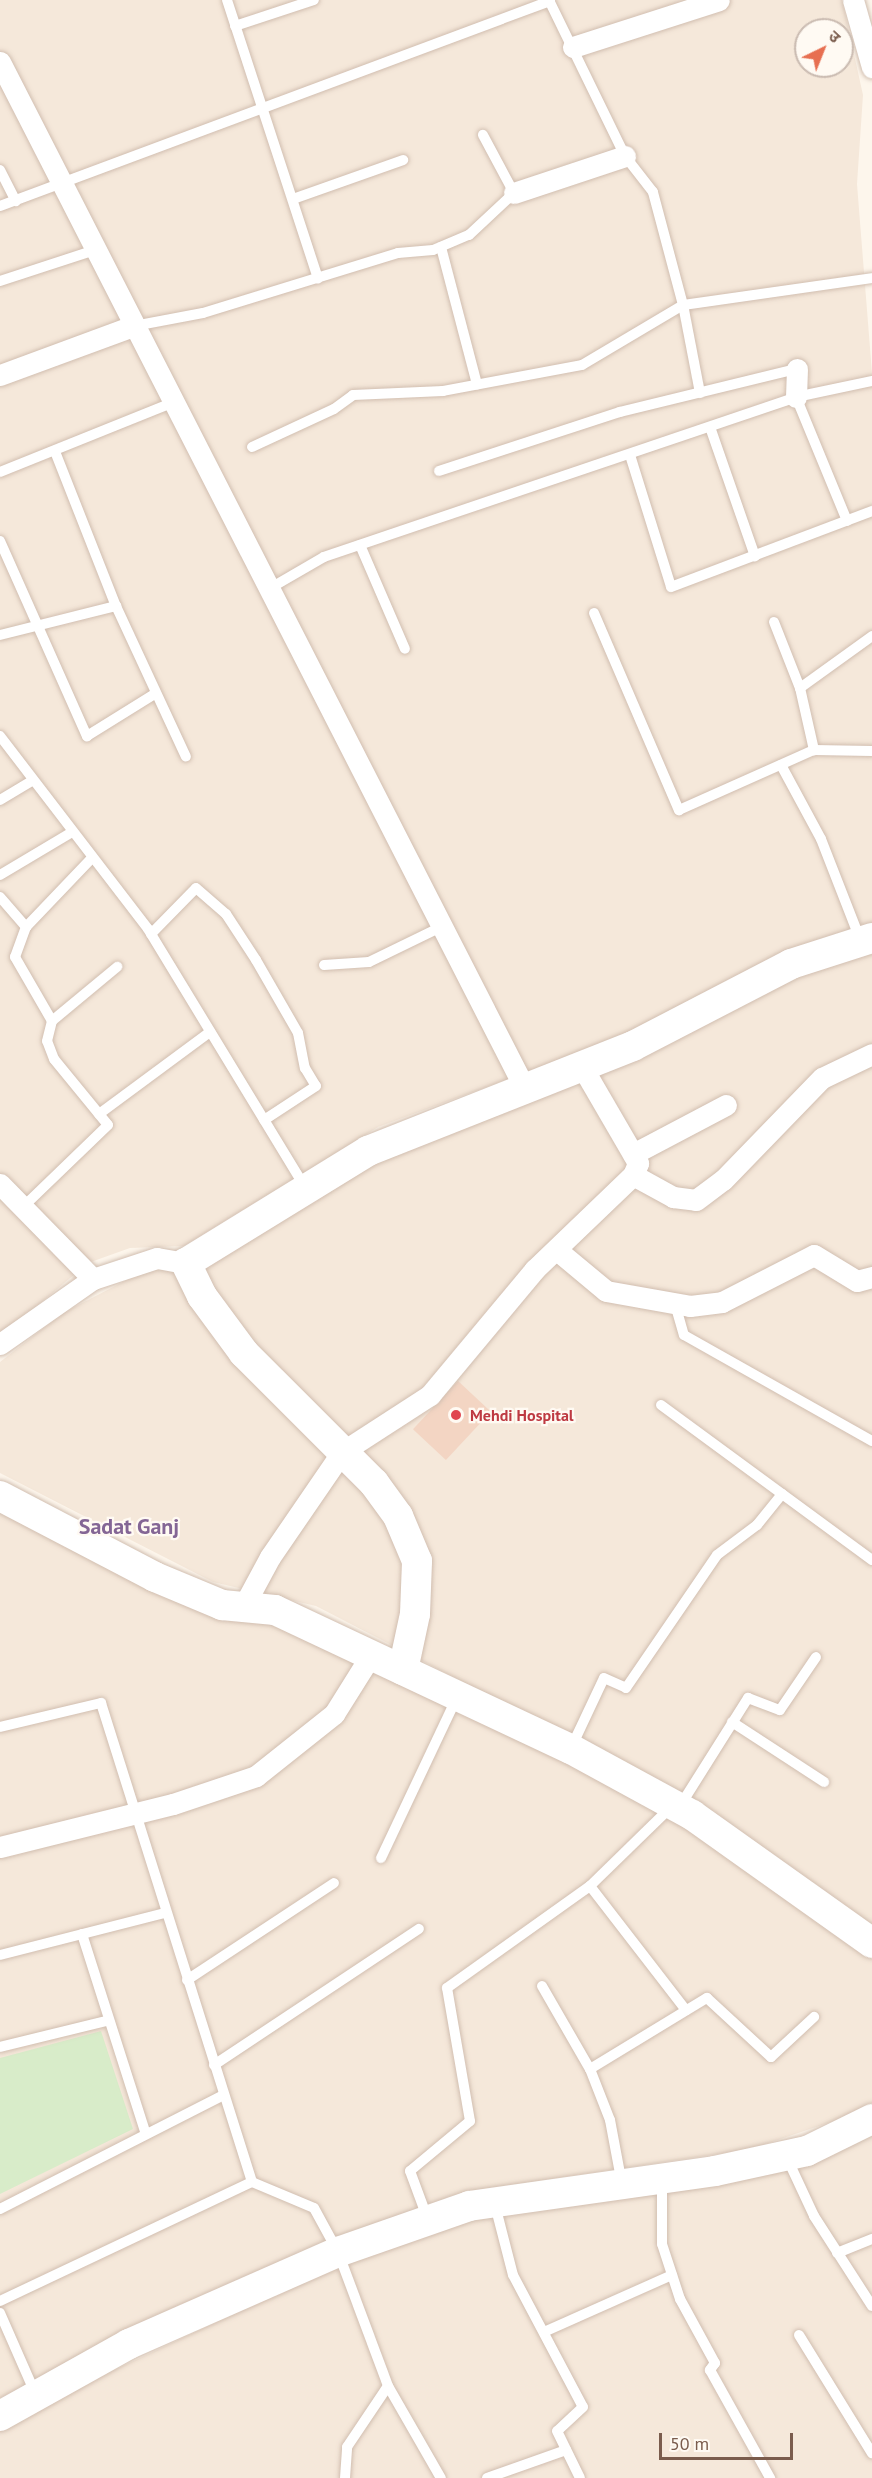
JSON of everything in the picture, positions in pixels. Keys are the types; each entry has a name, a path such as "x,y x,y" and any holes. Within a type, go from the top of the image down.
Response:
{"street":[{"path":"853,0 872,67"},
{"path":"573,47 710,1"},
{"path":"0,62 6,87 61,183 267,590 525,1089"},
{"path":"514,193 625,156"},
{"path":"0,375 134,326"},
{"path":"796,397 797,369"},
{"path":"4,1335 93,1279 157,1258 186,1263 368,1151 633,1046 790,964 867,940"},
{"path":"633,1175 673,1197 696,1200 723,1180 822,1078 872,1054"},
{"path":"243,1607 342,1452 430,1395 534,1270 558,1251 633,1175 638,1162 582,1065"},
{"path":"633,1154 726,1105"},
{"path":"0,1184 93,1279"},
{"path":"558,1251 606,1291 675,1304 722,1302 814,1255 857,1281 872,1277"},
{"path":"186,1263 202,1296 244,1353 342,1452 398,1516 417,1561 415,1614 403,1670"},
{"path":"0,1496 155,1577 222,1605 275,1610 571,1749 676,1806 872,1943"},
{"path":"0,1847 134,1814 256,1776 334,1714 371,1655"},
{"path":"0,2415 129,2344 338,2252 428,2220 494,2202 662,2179 786,2155 872,2119"}],"lane":[{"path":"226,0 318,278"},
{"path":"235,26 314,0"},
{"path":"0,206 550,0 625,156 653,192 682,305 700,393"},
{"path":"134,326 203,313 398,253 441,247 469,235 514,193 483,135"},
{"path":"293,200 403,160"},
{"path":"0,170 16,201"},
{"path":"441,247 477,384"},
{"path":"0,281 95,250"},
{"path":"252,447 334,409 353,395 477,384 582,365 682,305 872,278"},
{"path":"439,471 700,393 797,369"},
{"path":"267,590 324,557 796,397 872,381"},
{"path":"796,397 847,521"},
{"path":"0,472 56,454 172,403"},
{"path":"710,427 755,556"},
{"path":"56,454 116,606 186,757"},
{"path":"630,455 671,587 872,511"},
{"path":"0,541 87,736 156,693"},
{"path":"360,545 405,649"},
{"path":"0,635 116,606"},
{"path":"594,613 679,810 814,750 872,751"},
{"path":"774,622 800,688 814,750"},
{"path":"800,688 872,636"},
{"path":"0,735 32,781 151,934 306,1189"},
{"path":"780,765 821,839 867,940"},
{"path":"0,800 32,781"},
{"path":"0,875 72,832"},
{"path":"52,1021 15,957 26,927 92,858"},
{"path":"151,934 196,888 226,914 256,960 298,1033 304,1068 315,1086 264,1120"},
{"path":"0,897 26,927"},
{"path":"324,965 369,962 441,927"},
{"path":"23,1207 108,1125 54,1059 47,1041 52,1021 117,967"},
{"path":"99,1114 210,1032"},
{"path":"675,1304 684,1335 872,1441"},
{"path":"661,1405 872,1560"},
{"path":"571,1749 604,1678 626,1688 717,1554 757,1525 782,1494"},
{"path":"428,2220 410,2171 470,2121 447,1988 590,1886 676,1806 748,1698 780,1710 816,1657"},
{"path":"381,1858 458,1696"},
{"path":"3,1724 101,1703 165,1913 252,2182"},
{"path":"732,1722 825,1782"},
{"path":"187,1980 334,1883"},
{"path":"590,1886 686,2010"},
{"path":"0,1954 165,1913"},
{"path":"214,2065 419,1929"},
{"path":"82,1934 106,2021 146,2134"},
{"path":"542,1986 590,2069 610,2120 622,2184"},
{"path":"590,2069 707,1998 771,2057 814,2017"},
{"path":"0,2047 106,2021"},
{"path":"0,2209 224,2095"},
{"path":"786,2155 837,2253 872,2306"},
{"path":"662,2179 662,2244 672,2275 715,2363 710,2370 770,2478"},
{"path":"0,2301 252,2182 314,2208 338,2252 388,2386 441,2478"},
{"path":"494,2202 513,2275 583,2407 557,2431 580,2478"},
{"path":"837,2253 872,2239"},
{"path":"544,2332 672,2275"},
{"path":"0,2313 36,2396"},
{"path":"799,2335 872,2452"},
{"path":"345,2478 347,2447 388,2386"},
{"path":"487,2478 566,2450"}],"shaded area":[{"path":"0,0 842,0 846,18 794,18 794,78 854,78 854,54 863,95 857,184 872,373 872,923 728,981 616,1039 378,1127 184,1246 130,1248 88,1263 0,1337"},
{"path":"872,931 872,1927 676,1792 316,1606 213,1582 0,1473 0,1362 63,1313 144,1271 204,1265 327,1184"},
{"path":"0,1505 270,1617 649,1801 872,1955 872,2108 751,2149 469,2191 244,2278 0,2398"},
{"path":"872,2133 872,2478 0,2478 0,2430 65,2393 360,2255 473,2218"}],"green space":[{"path":"101,2031 133,2129 0,2194 0,2058"}],"building":[{"path":"458,1381 491,1412 446,1460 413,1429"}],"place":[{"name":"Mehdi Hospital","path":"456,1415"}],"district":[{"name":"Sadat Ganj","path":"129,1527"}]}
